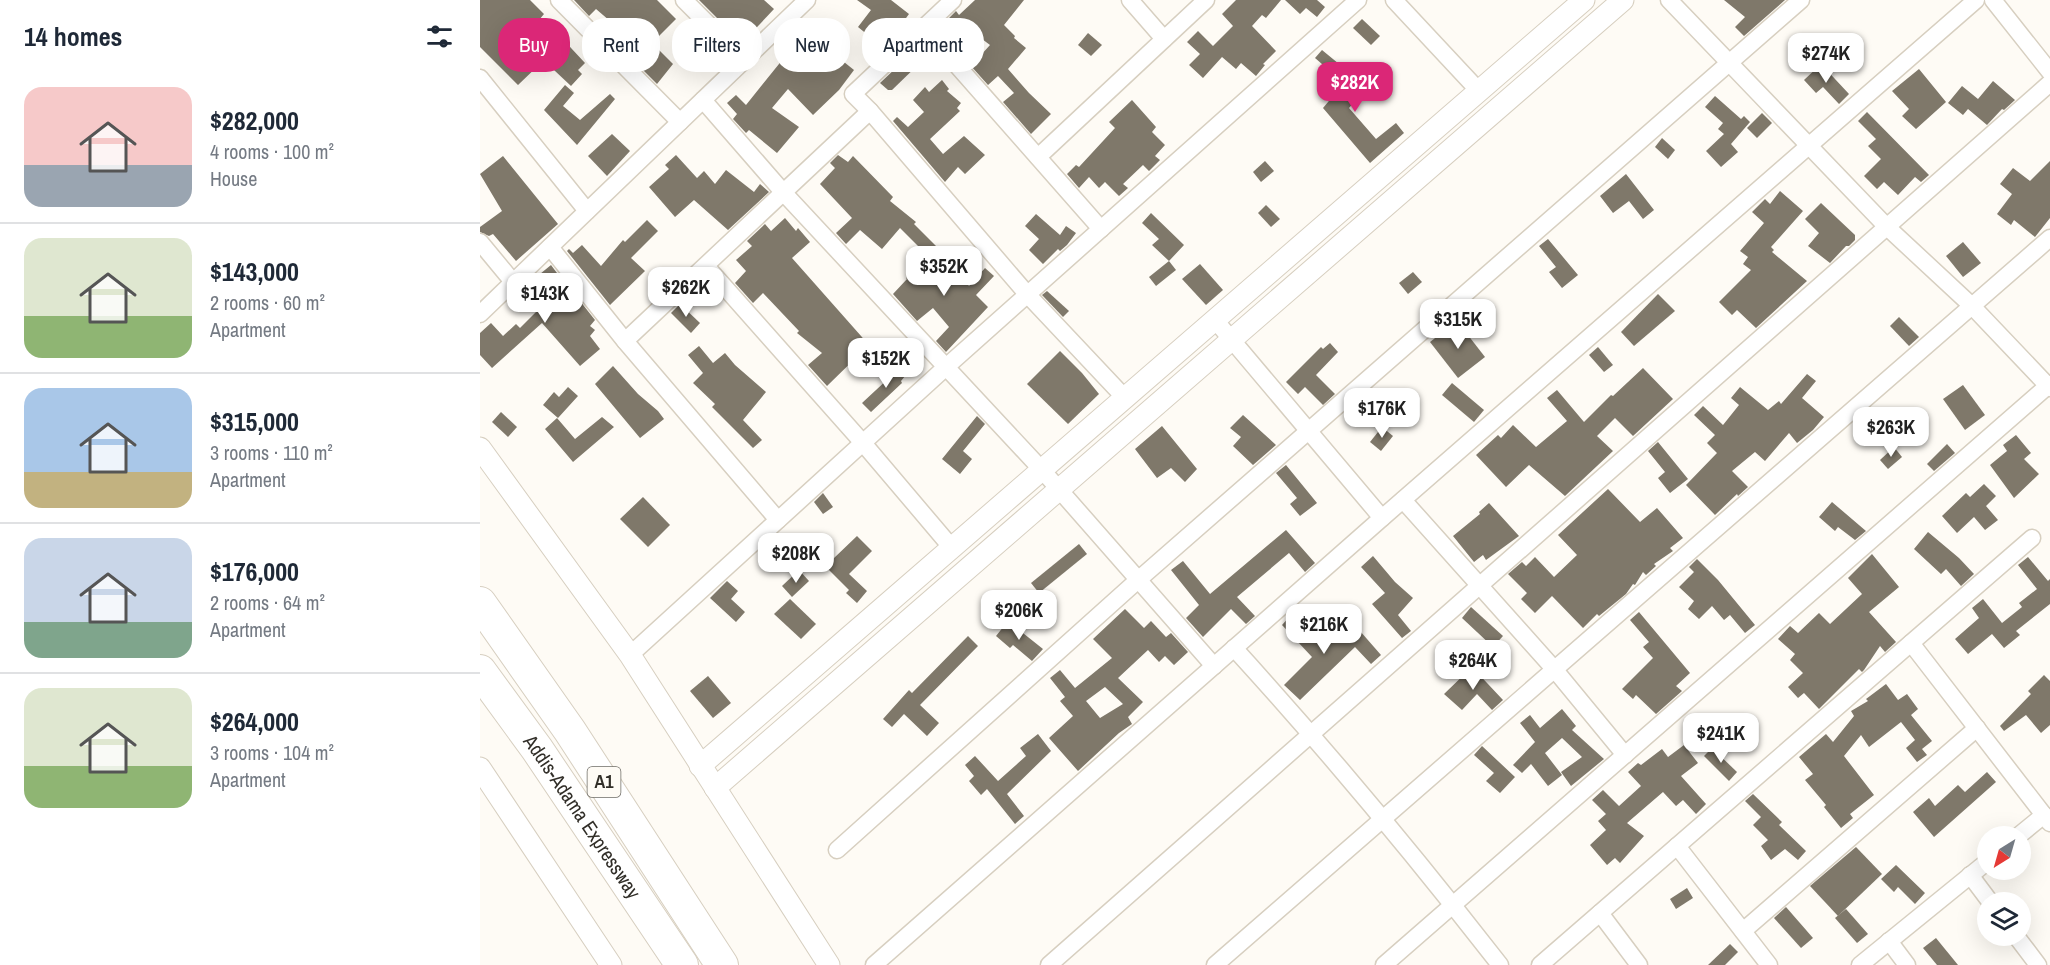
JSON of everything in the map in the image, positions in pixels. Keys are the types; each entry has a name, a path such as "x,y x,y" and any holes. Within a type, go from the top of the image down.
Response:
{"highway":[{"name":"Addis-Adama Expressway","path":"480,603 570,731 722,965"},
{"name":"Addis-Adama Expressway","path":"480,671 537,749 682,965"}],"street":[{"path":"559,0 680,122"},
{"path":"684,0 702,18"},
{"path":"762,43 807,0"},
{"path":"934,18 953,0"},
{"path":"1130,0 1164,39"},
{"path":"1038,158 1206,0"},
{"path":"630,655 946,367 1358,0"},
{"path":"1394,0 1479,92"},
{"path":"700,766 1584,0"},
{"path":"715,789 1623,0"},
{"path":"1384,965 2049,386 1972,306 1887,227 1669,0"},
{"path":"837,850 1138,580 1801,0"},
{"path":"874,965 1976,0"},
{"path":"1993,0 2050,72"},
{"path":"480,314 732,72"},
{"path":"877,72 853,94 1028,294 1125,398"},
{"path":"963,72 1101,229"},
{"path":"480,78 587,212"},
{"path":"1049,965 2050,83"},
{"path":"703,100 783,192 1042,470 1214,666"},
{"path":"625,341 870,111"},
{"path":"1215,965 2050,238"},
{"path":"480,242 513,282"},
{"path":"550,247 625,341 778,520"},
{"path":"706,266 863,442 952,548"},
{"path":"1215,320 1382,518"},
{"path":"480,448 630,655 829,965"},
{"path":"1403,500 1555,670 1625,755"},
{"path":"1540,965 2032,538"},
{"path":"1911,642 2047,819 2031,829"},
{"path":"1234,648 1311,733 1500,965"},
{"path":"1743,931 1977,728"},
{"path":"480,768 610,965"},
{"path":"1677,846 1769,965"},
{"path":"1860,965 1977,870"},
{"path":"1970,876 1982,892"},
{"path":"1599,913 1639,965"},
{"path":"1889,941 1907,965"},
{"path":"2024,946 2038,965"}],"building":[{"path":"480,0 530,0 544,14 541,18 498,18 498,65 480,47"},
{"path":"574,0 657,0 675,18 672,18 672,23 660,35 660,18 606,18 596,9 589,16"},
{"path":"699,0 764,0 774,9 762,22 762,18 717,18"},
{"path":"857,0 891,0 909,14 906,18 865,18 871,10"},
{"path":"975,0 1024,0 1004,25 1026,48 1008,69 1051,114 1031,134 1003,102 1014,93 998,76 988,85 976,72 984,72 984,52 990,45 984,40 984,18 949,18 956,11 959,15"},
{"path":"1236,0 1281,0 1266,18 1262,15 1252,26 1276,51 1263,64 1265,65 1256,76 1241,63 1236,69 1222,57 1203,78 1189,65 1200,54 1187,42 1198,31 1213,46 1233,26 1222,14"},
{"path":"1285,0 1317,0 1325,7 1317,17 1306,8 1300,14"},
{"path":"1724,0 1785,0 1744,36 1735,27 1745,17"},
{"path":"1362,19 1380,36 1371,45 1353,28"},
{"path":"1088,33 1102,45 1091,56 1078,45"},
{"path":"570,47 582,60 582,66 578,70 582,74 571,86 556,72 570,72"},
{"path":"1322,50 1367,87 1349,108 1376,139 1396,123 1404,133 1370,163 1323,108 1344,83 1315,58"},
{"path":"660,51 672,65 657,84 645,72 660,72"},
{"path":"1821,64 1849,94 1839,104 1823,87 1816,93 1804,80"},
{"path":"850,67 854,70 839,90 813,115 788,89 772,108 799,127 777,153 749,130 746,133 733,119 737,114 727,103 736,95 746,105 774,70 774,72 850,72"},
{"path":"1919,69 1946,102 1916,129 1902,116 1909,109 1892,91"},
{"path":"505,72 532,72 518,85"},
{"path":"892,72 911,72 892,90 888,90 880,83"},
{"path":"942,80 949,89 947,91 961,103 957,108 960,111 930,139 943,154 964,136 985,155 965,174 958,167 945,182 893,121 897,117 908,127 924,112 913,100 925,87 929,92"},
{"path":"1993,81 2015,100 2004,110 2002,109 1987,125 1968,109 1963,115 1948,103 1962,86 1978,99"},
{"path":"565,85 574,93 563,106 580,120 610,94 615,99 577,145 544,110"},
{"path":"1715,96 1741,119 1744,116 1750,122 1731,144 1738,152 1721,167 1706,151 1724,134 1718,129 1723,123 1705,107"},
{"path":"1132,100 1156,127 1152,132 1165,145 1155,156 1160,160 1149,171 1143,165 1123,184 1128,188 1119,196 1105,182 1099,188 1089,177 1079,188 1067,174 1076,165 1079,167 1115,128 1109,122"},
{"path":"1867,112 1929,175 1921,182 1915,177 1898,195 1884,182 1877,189 1864,176 1881,159 1868,146 1876,139 1858,121"},
{"path":"1762,113 1772,123 1757,138 1747,128"},
{"path":"612,134 630,151 607,176 588,156"},
{"path":"1662,138 1675,150 1668,159 1655,147"},
{"path":"676,155 697,178 704,171 715,184 726,170 754,192 760,184 769,192 728,230 694,200 675,217 649,187 669,169 665,165"},
{"path":"838,155 848,162 853,156 893,197 890,201 916,222 914,224 938,248 929,257 900,228 882,249 860,230 846,244 836,233 852,218 820,184 835,168 830,163"},
{"path":"503,156 558,224 516,261 493,234 489,236 480,232 480,227 502,211 480,174"},
{"path":"1265,161 1274,171 1261,182 1253,172"},
{"path":"2050,161 2050,218 2035,237 2014,220 2011,225 1997,214 2012,194 2000,184 2013,168 2030,181"},
{"path":"1626,174 1654,210 1643,219 1629,201 1613,213 1600,196"},
{"path":"1780,191 1803,211 1771,247 1774,250 1772,252 1807,281 1756,328 1737,310 1732,315 1719,302 1751,270 1743,264 1748,257 1740,251 1764,223 1752,212 1765,199 1770,204"},
{"path":"1821,203 1855,235 1855,240 1830,263 1808,246 1819,233 1805,219"},
{"path":"1266,205 1280,219 1271,227 1258,213"},
{"path":"1151,213 1184,245 1169,261 1152,245 1159,239 1142,223"},
{"path":"1036,214 1060,235 1066,226 1076,233 1067,245 1060,251 1058,249 1043,264 1029,250 1039,239 1025,226"},
{"path":"785,218 810,242 792,258 869,345 827,386 808,365 822,353 797,333 799,331 763,293 753,303 735,283 746,271 736,260 752,246 747,241 765,224 771,231"},
{"path":"647,220 658,231 631,258 645,271 610,305 567,251 569,249 573,253 582,245 601,266 623,240 625,242"},
{"path":"1548,239 1578,275 1562,288 1549,272 1556,267 1539,246"},
{"path":"1963,242 1981,263 1963,277 1946,256"},
{"path":"937,252 955,268 969,286 985,268 994,276 976,295 988,307 946,352 936,341 949,327 933,308 917,321 893,294 906,278"},
{"path":"1169,261 1176,270 1156,286 1149,277"},
{"path":"1200,264 1223,290 1206,305 1182,279"},
{"path":"551,265 560,277 549,288 566,305 576,296 595,320 590,326 595,330 590,336 600,349 580,366 542,323 492,368 480,355 480,333 491,323 503,336 516,324 520,328 536,312 518,292"},
{"path":"1413,272 1422,282 1408,294 1399,283"},
{"path":"1047,291 1069,311 1063,317 1042,295"},
{"path":"1658,294 1675,311 1634,346 1621,332"},
{"path":"680,304 700,323 691,333 671,313"},
{"path":"1899,317 1919,337 1909,346 1890,326"},
{"path":"1457,321 1485,357 1458,378 1430,342"},
{"path":"1330,343 1338,352 1316,375 1335,394 1323,405 1305,387 1298,394 1286,382 1321,347 1323,349"},
{"path":"699,346 713,363 725,353 735,365 766,392 743,420 762,440 753,448 712,407 715,404 693,383 703,373 688,355"},
{"path":"1598,347 1613,365 1604,372 1589,355"},
{"path":"1060,351 1099,394 1068,424 1027,384"},
{"path":"904,364 910,370 901,381 902,383 871,412 862,403"},
{"path":"613,366 664,419 640,438 595,384"},
{"path":"1643,368 1673,399 1633,436 1615,418 1597,436 1613,451 1565,496 1529,465 1506,487 1476,455 1498,435 1501,438 1513,425 1536,447 1567,421 1547,398 1557,390 1584,422"},
{"path":"1807,374 1816,381 1802,398 1824,417 1797,443 1789,433 1765,461 1755,452 1732,471 1748,487 1715,515 1686,485 1717,453 1707,443 1715,435 1694,415 1703,406 1723,425 1739,405 1731,398 1740,387 1768,410 1779,401 1781,404"},
{"path":"1452,383 1484,410 1474,422 1442,395"},
{"path":"1963,385 1985,415 1965,430 1943,399"},
{"path":"568,387 578,396 558,418 543,405 554,392 559,397"},
{"path":"501,412 517,427 508,437 492,422"},
{"path":"1243,415 1276,445 1253,465 1233,446 1241,437 1230,428"},
{"path":"977,416 985,424 963,451 972,459 960,474 942,459"},
{"path":"602,417 614,427 573,462 545,429 557,418 575,439"},
{"path":"1162,426 1197,469 1185,482 1171,468 1157,478 1135,449"},
{"path":"1382,427 1393,436 1381,451 1370,442"},
{"path":"2016,435 2031,453 2024,459 2039,474 2014,498 1990,465 2007,451 2003,445"},
{"path":"1658,442 1688,479 1670,493 1658,478 1665,472 1648,451"},
{"path":"1947,444 1955,453 1934,471 1927,464"},
{"path":"1894,447 1902,457 1888,469 1880,460"},
{"path":"1286,465 1317,503 1300,516 1290,504 1297,498 1276,473"},
{"path":"1984,484 1996,496 1986,506 1998,520 1985,530 1974,517 1957,533 1942,516 1966,493 1970,497"},
{"path":"1608,489 1640,522 1657,508 1683,538 1670,548 1673,551 1654,564 1656,566 1646,575 1643,572 1626,594 1599,616 1597,614 1583,628 1552,596 1535,613 1521,599 1527,593 1508,574 1522,562 1526,566 1535,557 1554,577 1577,555 1558,535"},
{"path":"823,493 833,507 823,514 814,502"},
{"path":"643,497 670,525 648,547 620,519"},
{"path":"1832,502 1866,531 1855,540 1838,527 1835,531 1819,517"},
{"path":"1489,503 1519,536 1486,560 1483,555 1474,562 1453,536 1480,514 1479,512"},
{"path":"1286,530 1315,563 1305,572 1289,553 1237,597 1255,616 1246,624 1231,609 1203,637 1186,618 1199,605 1171,570 1183,561 1210,594"},
{"path":"1928,532 1974,574 1961,586 1946,569 1941,574 1914,549"},
{"path":"857,536 872,551 849,574 867,591 857,603 846,593 849,590 824,565"},
{"path":"1079,544 1087,554 1039,593 1031,583"},
{"path":"1872,554 1899,587 1869,612 1896,642 1885,652 1880,646 1864,670 1862,672 1859,669 1819,709 1804,693 1798,698 1788,687 1803,673 1790,660 1795,654 1778,639 1790,626 1798,633 1819,613 1830,624 1862,594 1848,578"},
{"path":"1373,556 1395,582 1413,598 1398,615 1411,631 1402,638 1372,604 1385,593 1361,567"},
{"path":"2028,557 2048,581 2050,579 2050,604 2016,631 2020,635 2004,648 1992,634 1968,654 1955,639 1979,618 1972,608 1983,599 2002,623 2022,607 2019,603 2037,589 2018,565"},
{"path":"1697,559 1718,580 1755,625 1745,633 1730,615 1724,620 1712,606 1699,619 1688,609 1694,601 1679,587 1694,572 1689,567"},
{"path":"799,570 809,581 792,597 782,586"},
{"path":"727,581 738,591 731,599 745,612 736,622 710,598"},
{"path":"790,599 816,624 801,639 774,614"},
{"path":"1471,607 1503,636 1493,647 1462,618"},
{"path":"1125,609 1144,628 1151,621 1166,637 1171,633 1188,652 1174,665 1165,656 1159,662 1148,650 1118,678 1143,702 1128,717 1132,724 1078,771 1049,738 1073,716 1060,701 1065,697 1050,678 1060,670 1075,688 1112,658 1093,639","holes":["1105,687 1123,704 1100,718 1086,701"]},
{"path":"1639,612 1690,673 1676,686 1682,691 1656,714 1636,695 1633,699 1622,689 1653,658 1643,647 1649,642 1630,620"},
{"path":"1291,615 1322,647 1353,623 1381,655 1371,664 1355,647 1300,700 1284,685 1312,657 1282,625"},
{"path":"1008,621 1043,649 1032,661 1013,645 1010,648 996,636"},
{"path":"968,636 978,646 920,705 939,723 927,736 904,714 892,727 883,719 909,690 912,693"},
{"path":"1472,667 1503,700 1492,710 1477,694 1462,710 1444,694"},
{"path":"2044,675 2050,681 2050,725 2041,733 2026,715 2004,731 2000,726 2031,694 2028,691"},
{"path":"708,676 731,703 713,718 690,691"},
{"path":"1886,684 1898,700 1907,694 1918,709 1911,715 1932,741 1922,749 1927,755 1917,762 1906,748 1915,740 1901,722 1869,747 1861,735 1844,756 1874,795 1850,814 1853,818 1841,828 1805,780 1813,774 1799,757 1826,734 1833,742 1854,716 1851,711 1868,701 1866,699"},
{"path":"1562,709 1576,726 1572,730 1604,759 1571,786 1561,772 1582,757 1562,738 1545,753 1562,775 1548,786 1531,764 1522,773 1513,765 1535,742 1520,723 1530,715 1540,728"},
{"path":"1038,734 1051,751 1007,794 1024,816 1015,824 987,789 981,795 969,781 974,776 965,765 975,756 998,781 1026,756 1020,748"},
{"path":"1684,745 1698,763 1681,776 1706,804 1696,814 1683,800 1676,806 1663,792 1627,823 1644,836 1620,863 1615,858 1607,865 1590,845 1606,830 1598,821 1606,814 1592,800 1603,790 1619,806 1641,786 1628,772 1638,763 1641,765 1662,749 1668,757"},
{"path":"1482,746 1515,777 1500,793 1486,781 1494,773 1474,755"},
{"path":"1712,748 1737,772 1729,781 1704,756"},
{"path":"1987,772 1996,782 1934,837 1913,812 1929,798 1935,806 1958,785 1965,792"},
{"path":"1753,794 1782,822 1779,825 1806,851 1798,860 1785,849 1771,860 1761,846 1768,840 1753,825 1761,817 1745,801"},
{"path":"1856,847 1882,874 1838,916 1810,886"},
{"path":"1896,865 1925,893 1915,904 1898,887 1894,892 1881,879"},
{"path":"1687,888 1693,898 1676,909 1670,899"},
{"path":"1786,907 1813,938 1801,948 1774,918"},
{"path":"1846,909 1868,934 1857,943 1835,918"},
{"path":"1936,938 1958,965 1937,965 1923,948"},
{"path":"1730,944 1738,952 1725,965 1708,965"}]}
